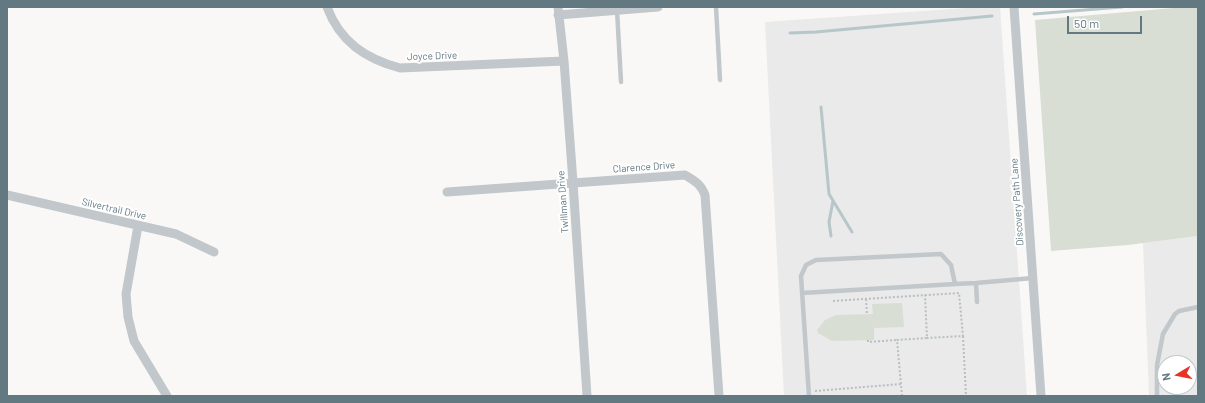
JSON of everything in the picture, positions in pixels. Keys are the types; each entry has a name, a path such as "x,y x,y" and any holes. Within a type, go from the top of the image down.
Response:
{"street":[{"name":"Joyce Drive","path":"327,7 332,21 348,42 358,50 386,64 400,68 564,61"},
{"path":"558,11 617,10 658,7"},
{"name":"Discovery Path Lane","path":"1014,7 1041,396"},
{"name":"Twillman Drive","path":"558,11 564,61 587,396"},
{"name":"Clarence Drive","path":"446,192 685,175 702,188 705,202 719,396"},
{"name":"Silvertrail Drive","path":"7,195 176,234 214,252"},
{"path":"138,226 126,294 128,317 134,341 167,396"}],"lane":[{"path":"716,7 720,80"},
{"path":"617,10 621,82"},
{"path":"810,396 801,276 806,264 816,260 941,254 951,265 955,284"},
{"path":"802,293 976,283 1033,278"},
{"path":"976,283 977,302"},
{"path":"1157,396 1156,365 1163,334 1175,314 1179,311 1198,307"}],"path":[{"path":"833,301 959,293 968,396 975,396"},
{"path":"925,295 927,338"},
{"path":"866,299 867,314"},
{"path":"868,340 868,342 963,336"},
{"path":"897,340 902,396"},
{"path":"815,396 815,390 901,384"}],"shaded area":[{"path":"981,7 1000,7 1027,396 784,396 765,22"},
{"path":"1198,7 1198,236 1128,245 1051,251 1035,20"},
{"path":"1198,236 1198,396 1149,396 1143,243"},
{"path":"902,303 904,327 874,328 874,340 832,341 818,333 817,330 825,320 836,315 873,314 872,304"}],"waterway":[{"path":"1034,14 1122,7"},
{"path":"790,33 992,16"},
{"path":"821,107 829,194 852,232"},
{"path":"831,236 829,222 833,201"}]}
